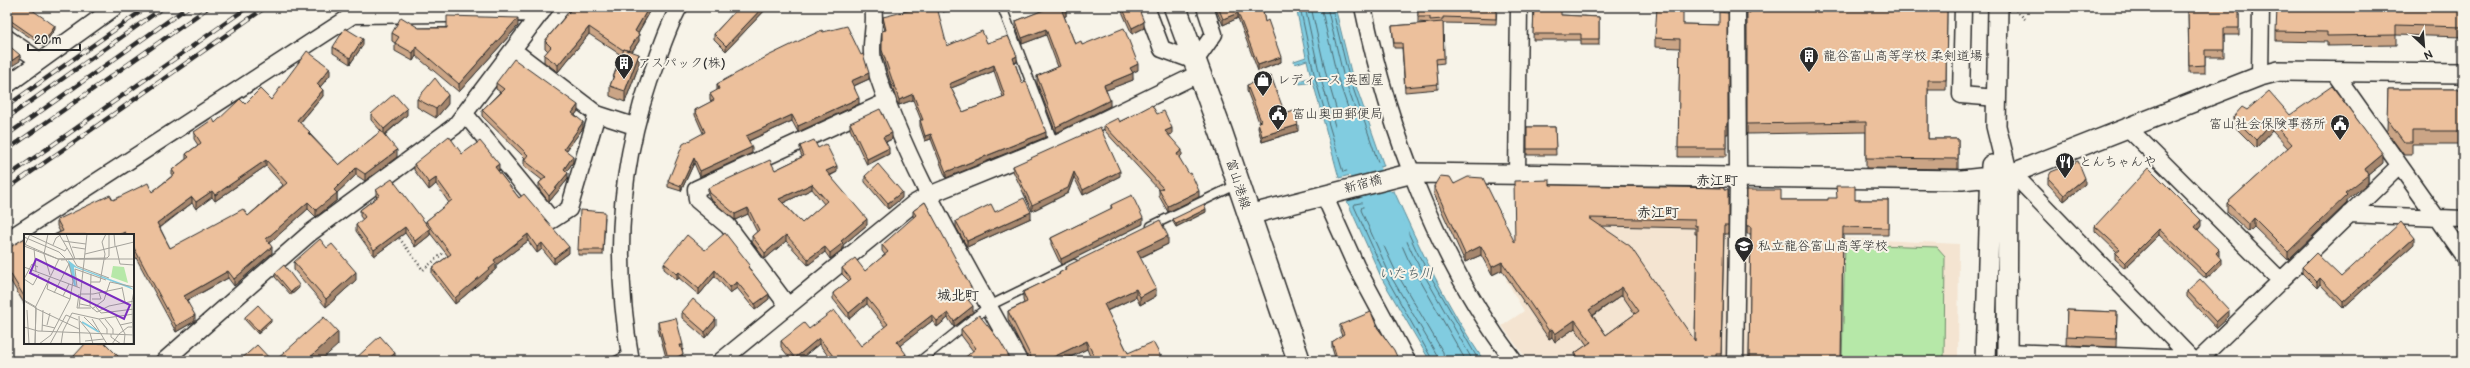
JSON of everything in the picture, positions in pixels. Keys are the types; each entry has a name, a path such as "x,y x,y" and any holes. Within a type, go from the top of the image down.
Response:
{"main road":[{"name":"富山港線","path":"1175,7 1239,184 1248,215 1299,361"}],"street":[{"path":"7,85 115,7"},
{"path":"626,359 620,281 623,196 634,126 643,93 679,7"},
{"path":"873,7 873,62 888,101 929,195 1019,361"},
{"path":"1146,7 1162,49 1197,67"},
{"path":"721,361 913,204 929,195 1054,144 1197,67 1214,34 1205,7"},
{"path":"1363,7 1379,75 1394,124 1404,174 1419,190 1464,285 1494,335 1514,361"},
{"path":"1517,174 1519,7"},
{"path":"1735,361 1738,178 1737,7"},
{"path":"2260,76 2261,7"},
{"path":"1985,361 1989,176 1996,126 1997,98 2006,8"},
{"path":"7,240 356,11 543,10"},
{"path":"164,361 310,232 455,126 543,10"},
{"path":"1958,10 1961,95 1997,98"},
{"path":"7,38 40,61"},
{"path":"513,50 597,114 634,126"},
{"name":"新宿橋","path":"1248,215 1404,174 1517,174 1962,180 2008,175 2127,127 2260,76 2279,71 2463,73"},
{"path":"2333,71 2463,255"},
{"path":"788,306 728,226 696,200 696,189 888,101"},
{"path":"465,114 552,220 568,209 597,114"},
{"path":"1996,126 2008,175 2007,356 2195,360 2281,281 2399,166"},
{"path":"2127,127 2281,281"},
{"path":"2008,175 2022,183 2195,360"},
{"path":"1328,194 1356,266 1407,361"},
{"path":"2350,214 2438,219 2463,218"}],"lane":[{"path":"1002,7 1054,144"},
{"path":"1146,229 1239,184"},
{"path":"920,361 989,306 1082,260"}],"path":[{"path":"2006,8 2025,19"},
{"path":"396,234 423,270 453,246"}],"shaded area":[{"name":"私立龍谷富山高等学校","path":"1554,187 1724,189 1730,198 1730,238 1841,238 1959,244 1958,361 1528,361 1502,326 1524,311 1506,280 1552,246"}],"green space":[{"path":"1845,244 1937,247 1945,256 1944,361 1842,361"}],"water":[{"path":"1296,7 1335,7 1351,72 1384,166 1339,178 1313,82 1300,84 1299,81 1311,77 1307,60 1295,64 1294,61 1306,57"},
{"name":"いたち川","path":"1394,191 1435,278 1458,320 1484,361 1430,361 1382,279 1347,201"}],"building":[{"path":"7,7 28,7 55,26 43,43 7,18"},
{"path":"573,7 649,7 635,31 639,34 628,51 623,50 589,27 558,65 544,55 551,47 545,41"},
{"path":"739,7 763,7 726,46 714,34"},
{"path":"923,7 937,7 947,46 982,31 987,43 1008,36 1017,56 1013,58 1022,83 1026,81 1046,132 946,172 931,134 925,136 920,120 923,120 913,94 899,100 882,50 882,31 886,30 883,17","holes":["994,65 1005,96 963,112 949,84"]},
{"path":"1045,7 1065,7 1066,9 1062,11 1075,44 1081,41 1082,45 1124,28 1138,64 1130,68 1133,73 1104,85 1110,100 1056,127 1037,76 1060,66 1046,29 1022,38 1016,21 1046,9"},
{"path":"1122,7 1138,7 1144,22 1132,28"},
{"path":"1218,7 1262,7 1265,22 1268,20 1281,57 1258,65 1238,13 1223,19"},
{"path":"1418,7 1496,7 1496,19 1443,17 1443,19 1430,20 1430,17 1418,17"},
{"path":"1534,7 1561,7 1561,15 1599,17 1599,39 1581,39 1581,34 1533,34"},
{"path":"1657,7 1683,7 1683,24 1719,25 1719,12 1728,13 1728,125 1726,125 1726,148 1678,148 1680,39 1655,38"},
{"path":"1750,7 1884,7 1947,10 1946,80 1928,80 1928,139 1958,139 1958,159 1866,158 1866,122 1747,124 1747,12 1750,13"},
{"path":"2188,7 2239,7 2239,28 2224,28 2224,50 2205,50 2205,65 2189,66"},
{"path":"2319,7 2463,7 2463,27 2396,25 2396,35 2327,36 2327,32 2276,31 2277,8 2319,10"},
{"path":"447,16 518,18 459,84 416,47 413,53 395,43 399,37 392,33 401,17 419,28 447,28"},
{"path":"1443,22 1444,58 1436,59 1438,84 1405,87 1402,43 1394,43 1392,26"},
{"path":"847,26 861,55 863,54 869,73 851,81 859,98 798,126 792,115 746,136 752,147 700,171 694,158 681,186 668,181 683,144 705,132 695,110 714,100 710,94 719,89 717,84 768,56 822,30 823,32"},
{"path":"345,28 363,39 350,58 333,47"},
{"path":"7,44 20,55 7,64"},
{"path":"624,49 639,54 625,91 610,86"},
{"path":"307,51 330,68 317,84 323,90 297,120 310,132 308,133 339,165 381,131 397,150 365,174 356,168 334,190 337,193 316,210 308,202 266,239 272,247 234,279 228,271 184,296 195,315 176,326 134,248 134,234 126,234 125,232 120,234 56,234 63,231 57,220 110,195 113,200 148,183 152,192 175,174 172,170 189,157 186,154 201,143 194,132 213,119 215,123 240,99 245,104 260,89 271,100","holes":["266,160 287,183 248,216 243,209 170,248 157,223 192,197 196,202 212,191 215,195"]},
{"path":"514,59 578,105 572,113 583,122 564,149 573,156 564,169 568,173 549,196 539,183 546,177 524,160 528,155 482,110 504,89 496,83"},
{"path":"1271,76 1285,114 1294,111 1298,125 1262,136 1258,122 1261,121 1247,85"},
{"path":"435,78 448,95 436,109 417,99"},
{"path":"2332,86 2383,154 2365,169 2368,175 2345,193 2347,195 2288,252 2254,218 2249,224 2227,203 2292,144 2272,122 2256,140 2233,117 2242,107 2247,110 2269,91 2290,115"},
{"path":"2388,89 2463,89 2463,179 2459,179 2461,131 2412,131 2412,142 2404,142 2387,119"},
{"path":"394,94 407,109 384,129 371,114"},
{"path":"1152,105 1157,114 1164,111 1172,128 1165,131 1182,150 1177,154 1189,174 1191,173 1199,191 1168,206 1159,190 1163,188 1104,125 1118,118 1120,122"},
{"path":"880,109 892,133 883,137 889,148 867,159 850,123"},
{"path":"1100,127 1120,171 1083,190 1074,172 1068,188 1032,205 1013,166"},
{"path":"1527,127 1555,127 1556,149 1527,149"},
{"path":"449,136 462,154 480,141 499,164 495,167 519,198 524,194 569,247 554,258 542,243 537,247 528,234 494,260 496,263 455,298 432,268 451,254 426,221 452,200 436,178 429,183 414,164"},
{"path":"814,140 818,148 826,144 837,166 826,171 867,219 841,241 843,243 830,253 825,247 808,259 786,235 765,253 752,236 759,230 748,208 735,214 710,193 708,188 770,160 775,170 804,156 800,146","holes":["812,184 827,201 802,223 779,199"]},
{"path":"2078,161 2085,178 2064,195 2048,178 2051,172"},
{"path":"878,164 902,192 888,203 865,176"},
{"path":"2149,168 2201,220 2195,227 2219,250 2216,253 2221,259 2206,274 2159,229 2125,263 2115,253 2120,249 2095,226"},
{"path":"1440,176 1450,177 1454,184 1468,177 1483,178 1515,243 1514,181 1550,180 1550,185 1724,188 1724,190 1728,190 1728,226 1724,226 1721,354 1716,354 1716,361 1581,361 1575,353 1591,342 1575,320 1555,334 1552,329 1549,331 1502,262 1492,267 1481,246 1465,254 1434,186","holes":["1589,218 1695,220 1695,226 1697,226 1695,341 1630,246","1622,287 1639,311 1606,335 1589,310"]},
{"path":"392,179 430,229 415,241 405,227 374,250 356,225 365,217 360,210 380,195 376,190"},
{"path":"1836,186 1855,186 1855,200 1888,200 1888,228 1843,227 1841,360 1749,359 1751,226 1747,226 1747,190 1781,190 1781,200 1828,200 1828,198 1837,198"},
{"path":"1132,195 1143,218 1061,259 1051,238 1112,208 1111,205"},
{"path":"1024,198 1031,212 967,241 956,221 991,204 995,212"},
{"path":"925,202 973,291 965,296 973,306 954,321 948,313 937,321 932,315 897,342 906,354 897,361 837,361 819,338 795,358 781,341 804,323 809,329 834,310 861,346 888,324 867,298 849,313 833,293 851,279 842,268 855,258 865,271 888,252 882,245 916,215 913,211"},
{"path":"1204,204 1206,209 1176,224 1173,219"},
{"path":"580,210 605,212 603,250 578,250"},
{"path":"1160,220 1168,236 1137,251 1156,288 1140,297 1136,289 1104,304 1128,353 1153,342 1161,357 1152,361 1096,361 1087,341 1045,361 1033,361 1008,311 1027,302 1023,292 1060,274 1059,273 1066,269 1065,267"},
{"path":"2401,222 2414,238 2343,302 2320,278 2317,282 2302,267 2316,253 2341,277"},
{"path":"725,233 750,265 748,267 769,294 755,304 737,282 730,287 715,270 699,289 679,272 677,274 664,263 687,235 705,250"},
{"path":"24,239 24,296 7,268 7,249"},
{"path":"320,239 327,248 332,244 356,272 326,299 294,262"},
{"path":"284,265 299,285 291,292 275,273"},
{"path":"2200,279 2229,310 2216,322 2187,291"},
{"path":"693,299 716,319 705,332 682,312"},
{"path":"258,305 271,319 258,331 245,317"},
{"path":"2067,310 2117,312 2116,338 2066,336"},
{"path":"1371,312 1377,327 1394,350 1399,361 1338,361 1332,342 1344,334 1340,325"},
{"path":"979,315 1000,341 1013,361 961,361 976,348 961,329"},
{"path":"324,317 338,332 306,361 275,361"},
{"path":"676,318 683,345 680,345 683,354 669,361 658,322"},
{"path":"380,336 395,353 386,361 353,361"},
{"path":"85,344 106,344 123,361 79,361 74,356"},
{"path":"257,345 272,361 239,361"}],"waterway":[{"name":"いたち川","path":"1350,130 1357,155 1393,234"}],"railway":[{"path":"7,106 147,7"},
{"path":"7,118 164,7"},
{"path":"7,135 188,7"},
{"path":"7,150 209,7"},
{"path":"7,177 248,7"},
{"path":"7,189 266,7"}],"place":[{"name":"龍谷富山高等学校 柔剣道場","path":"1809,73"},
{"name":"アスパック(株)","path":"624,80"},
{"name":"レディース 英國屋","path":"1263,97"},
{"name":"富山奥田郵便局","path":"1278,131"},
{"name":"富山社会保険事務所","path":"2340,141"},
{"name":"とんちゃんや","path":"2065,179"},
{"name":"私立龍谷富山高等学校","path":"1744,263"}],"district":[{"name":"赤江町","path":"1717,180"},
{"name":"赤江町","path":"1658,212"},
{"name":"城北町","path":"958,295"}]}
